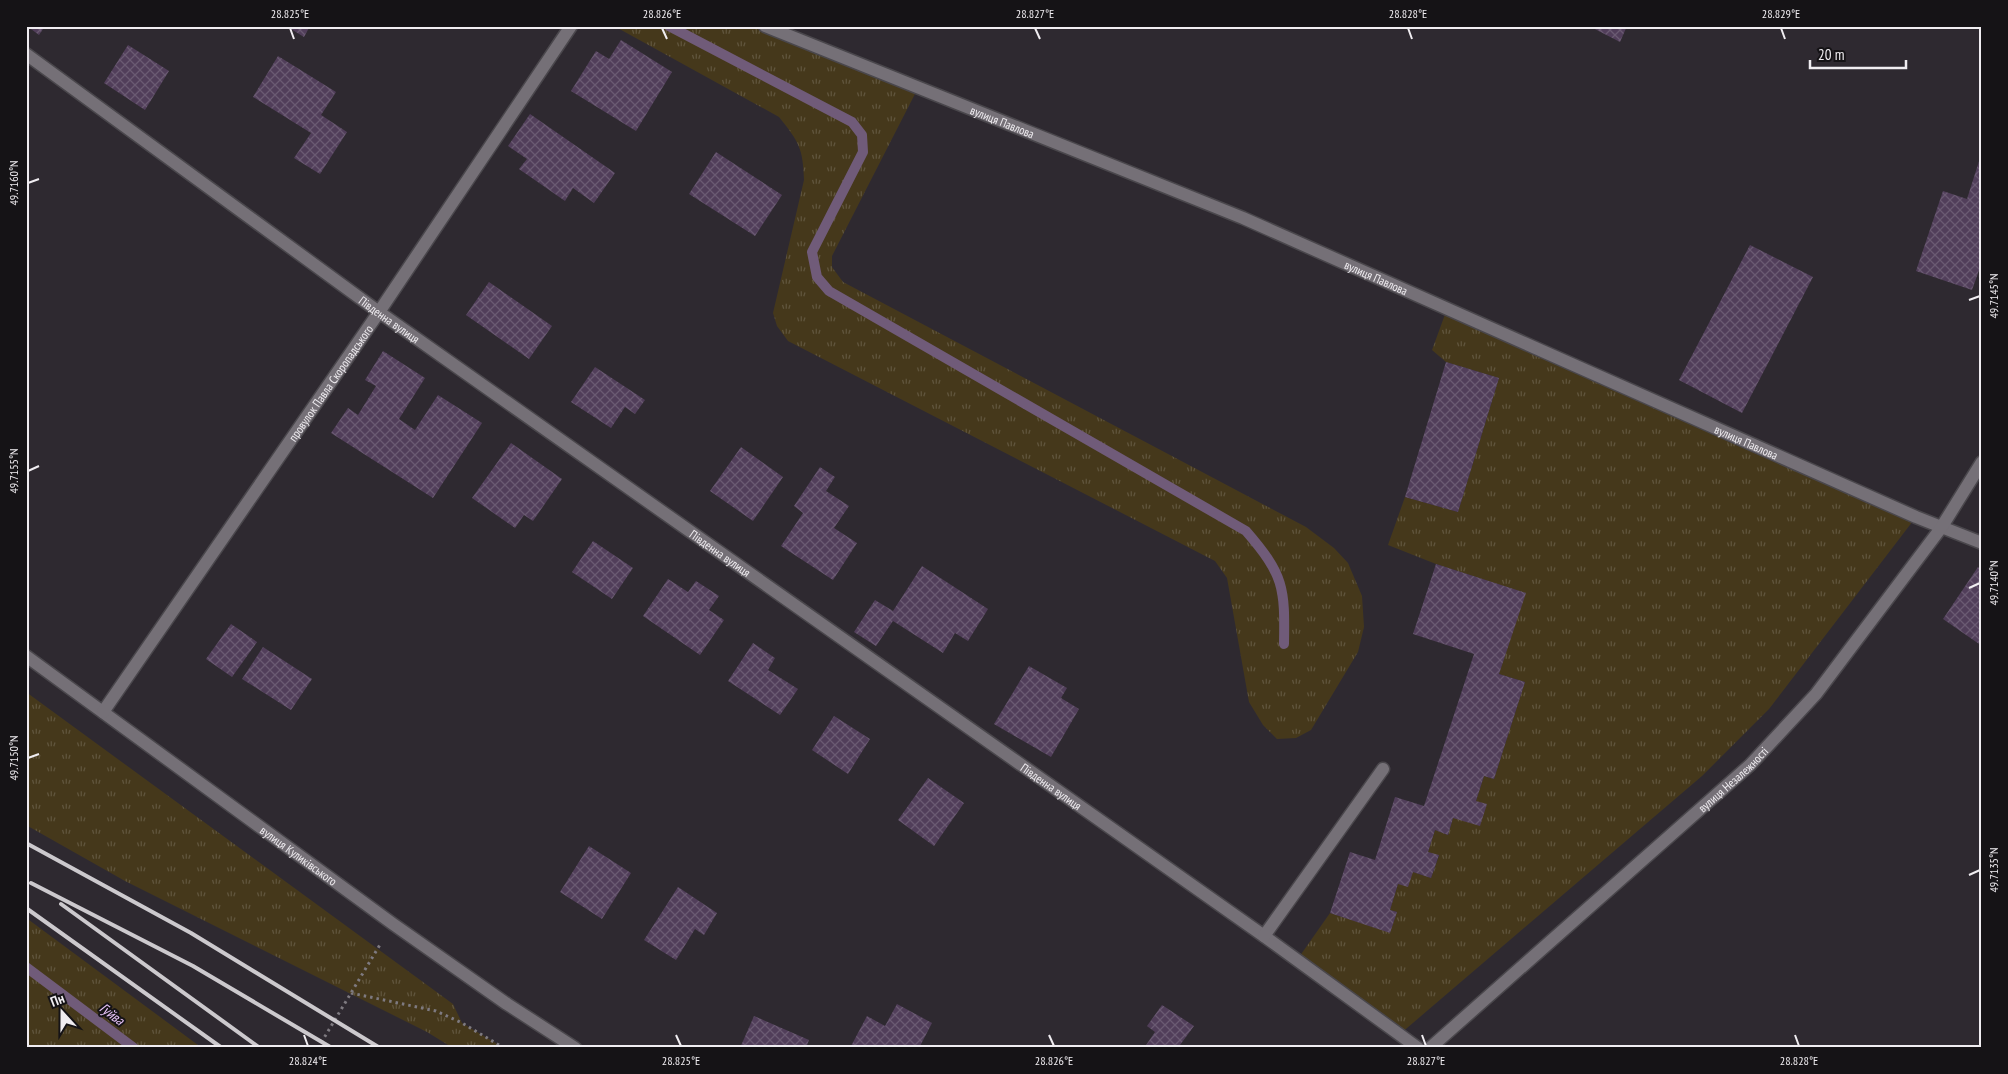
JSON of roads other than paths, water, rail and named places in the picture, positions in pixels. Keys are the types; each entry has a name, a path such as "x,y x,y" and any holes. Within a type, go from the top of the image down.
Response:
{"street":[{"name":"провулок Павла Скоропадського","path":"104,712 571,26"},
{"name":"вулиця Павлова","path":"765,26 1243,218 1941,528 1982,543"},
{"name":"Південна вулиця","path":"26,54 378,312 1264,936 1418,1048"},
{"name":"вулиця Незалежності","path":"1430,1048 1750,765 1816,694 1941,528 1982,462"},
{"name":"вулиця Куликівського","path":"26,656 393,924 507,1004 575,1048"},
{"path":"1264,936 1383,769"}],"waterway":[{"path":"669,26 852,122 862,135 863,152 812,252 817,277 829,291 1246,531 1268,559 1280,583 1284,608 1284,644"},
{"name":"Гуйва","path":"26,967 134,1048"}],"railway":[{"path":"26,843 191,933 380,1048"},
{"path":"31,883 193,966 332,1048"},
{"path":"61,904 260,1048"},
{"path":"26,908 222,1048"}]}
